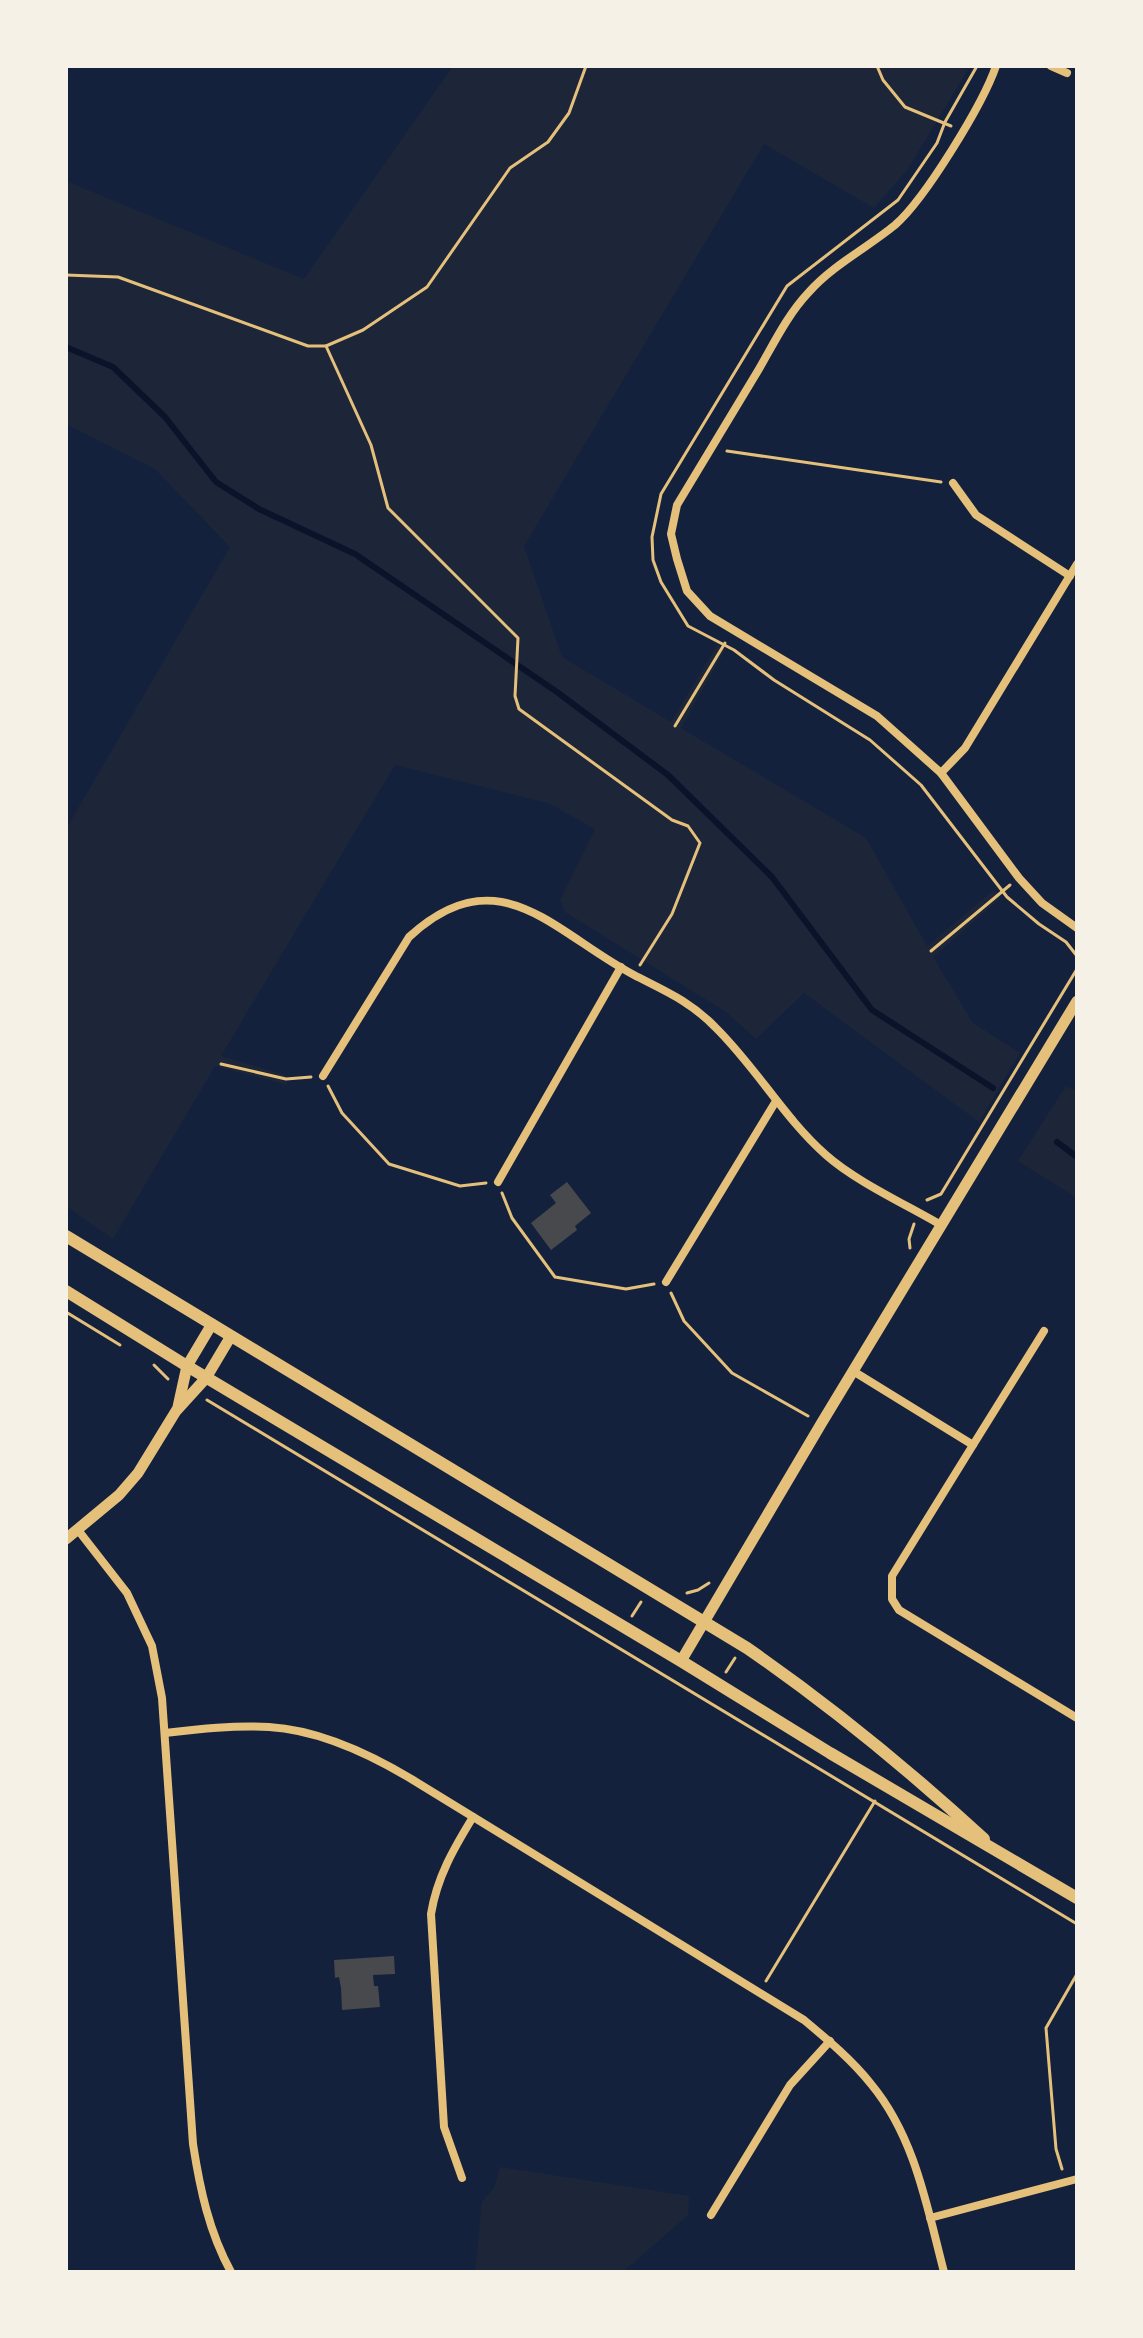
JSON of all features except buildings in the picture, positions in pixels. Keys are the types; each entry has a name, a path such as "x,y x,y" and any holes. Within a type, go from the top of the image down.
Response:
{"main road":[{"path":"66,1236 465,1480 704,1621 804,1688 940,1798 1005,1857"},
{"path":"66,1291 206,1378 1077,1898"}],"street":[{"path":"996,66 983,97 962,133 899,222 808,292 786,322 677,505 671,534 687,591 710,616 877,716 941,773 1019,878 1042,903 1077,928"},
{"path":"1051,66 1067,73"},
{"path":"953,483 976,515 1070,576"},
{"path":"941,773 965,748 1077,564"},
{"path":"323,1076 409,937 442,911 470,902 513,903 540,914 703,1015 740,1052 776,1101 827,1156 941,1225"},
{"path":"498,1182 621,967"},
{"path":"681,1661 1077,1001"},
{"path":"666,1282 776,1101"},
{"path":"188,1390 187,1366 212,1324"},
{"path":"1044,1331 892,1576 892,1599 899,1610 1075,1714"},
{"path":"66,1539 119,1495 138,1473 188,1390 206,1378 231,1336"},
{"path":"853,1371 973,1445"},
{"path":"78,1530 127,1593 152,1646 165,1733 193,2144 201,2193 218,2246 231,2272"},
{"path":"165,1733 270,1727 323,1738 386,1764 804,2020 830,2041 873,2086 895,2122 913,2160 944,2272"},
{"path":"462,2178 444,2127 431,1914 434,1893 444,1867 473,1817"},
{"path":"711,2215 790,2085 830,2041"},
{"path":"930,2218 1077,2179"}],"path":[{"path":"66,275 118,277 308,346 326,346 363,330 427,287 510,168 548,142 569,113 586,66"},
{"path":"877,66 883,80 905,107 945,122 962,133"},
{"path":"977,66 945,122 937,143 898,200 787,286 661,494 652,537 653,560 661,582 688,626 725,644 774,680 870,740 921,785 1002,891 1039,924 1066,942 1077,956"},
{"path":"326,346 371,445 388,508 518,638 515,696 519,709 672,820 688,826 700,843 672,914 634,975"},
{"path":"711,448 953,483"},
{"path":"675,726 734,630"},
{"path":"931,951 1019,878"},
{"path":"908,1256 911,1230 928,1197 941,1194 1077,968"},
{"path":"221,1064 286,1079 323,1076 342,1113 389,1164 460,1186 498,1182 512,1218 555,1277 626,1289 666,1282 684,1321 732,1373 821,1424"},
{"path":"66,1312 128,1349"},
{"path":"153,1364 163,1376 1077,1924"},
{"path":"684,1593 698,1590 708,1584 713,1576"},
{"path":"615,1645 649,1588"},
{"path":"724,1675 736,1657"},
{"path":"760,1992 875,1801"},
{"path":"1066,2182 1056,2149 1046,2028 1077,1974"}],"shaded area":[{"path":"453,66 970,66 908,169 874,208 764,144 524,546 562,657 671,722 717,645 725,650 681,728 866,838 927,946 994,890 1001,898 933,957 973,1023 1020,1053 979,1122 804,993 756,1039 726,1012 565,912 560,900 595,829 548,803 395,765 221,1056 285,1075 287,1085 215,1066 113,1239 66,1206 66,829 230,547 155,469 66,424 66,181 304,279"},
{"path":"1066,1086 1077,1092 1077,1198 1018,1161"},
{"path":"500,2167 689,2196 688,2215 623,2272 475,2272 482,2202 494,2188"}],"waterway":[{"path":"66,347 113,367 165,417 216,482 259,509 355,554 557,692 668,775 772,877 872,1010 993,1088"},
{"path":"1057,1142 1077,1157"}]}
